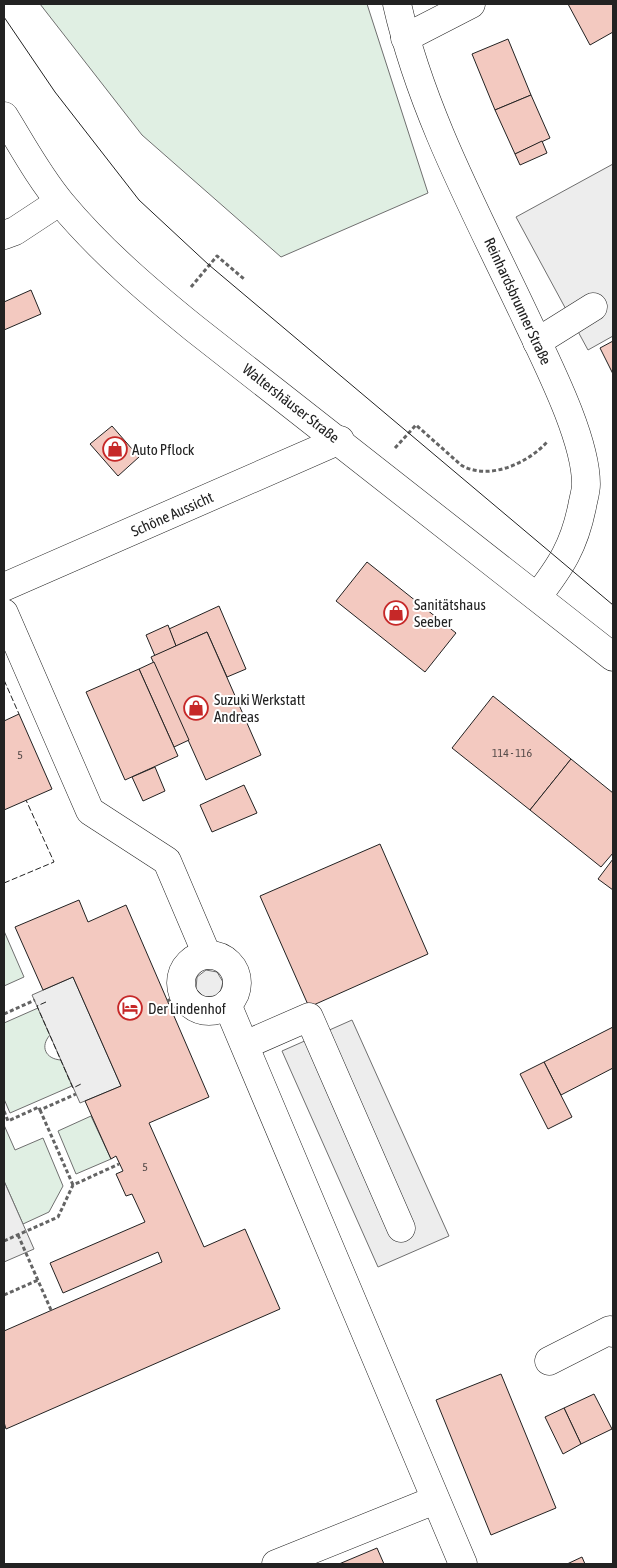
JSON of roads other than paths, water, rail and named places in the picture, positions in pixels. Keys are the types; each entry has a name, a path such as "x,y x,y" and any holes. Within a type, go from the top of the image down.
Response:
{"street":[{"name":"Reinhardsbrunner Straße","path":"397,4 405,38 435,120 537,342 573,426 586,485 578,530 563,564 538,597"},
{"path":"405,38 471,4"},
{"name":"Waltershäuser Straße","path":"4,116 60,202 102,247 171,310 340,440 613,656"},
{"path":"4,235 15,231 60,202"},
{"path":"537,342 593,307"},
{"name":"Schöne Aussicht","path":"4,587 340,440"},
{"path":"4,613 90,811 167,860 206,955"},
{"path":"203,954 206,955 219,956 232,966 238,981 235,997 223,1009 207,1012 175,998 181,977 189,962 203,954"},
{"path":"227,1004 463,1564"},
{"path":"245,1045 309,1018 401,1228"},
{"path":"549,1361 610,1330 613,1333"},
{"path":"276,1564 436,1500"}],"tram line":[{"path":"4,17 55,92 139,200 209,265 613,605"}],"place":[{"name":"Auto Pflock","path":"115,449"},
{"name":"Sanitätshaus Seeber","path":"396,613"},
{"name":"Suzuki Werkstatt Andreas","path":"196,708"},
{"name":"Der Lindenhof","path":"130,1008"}]}
